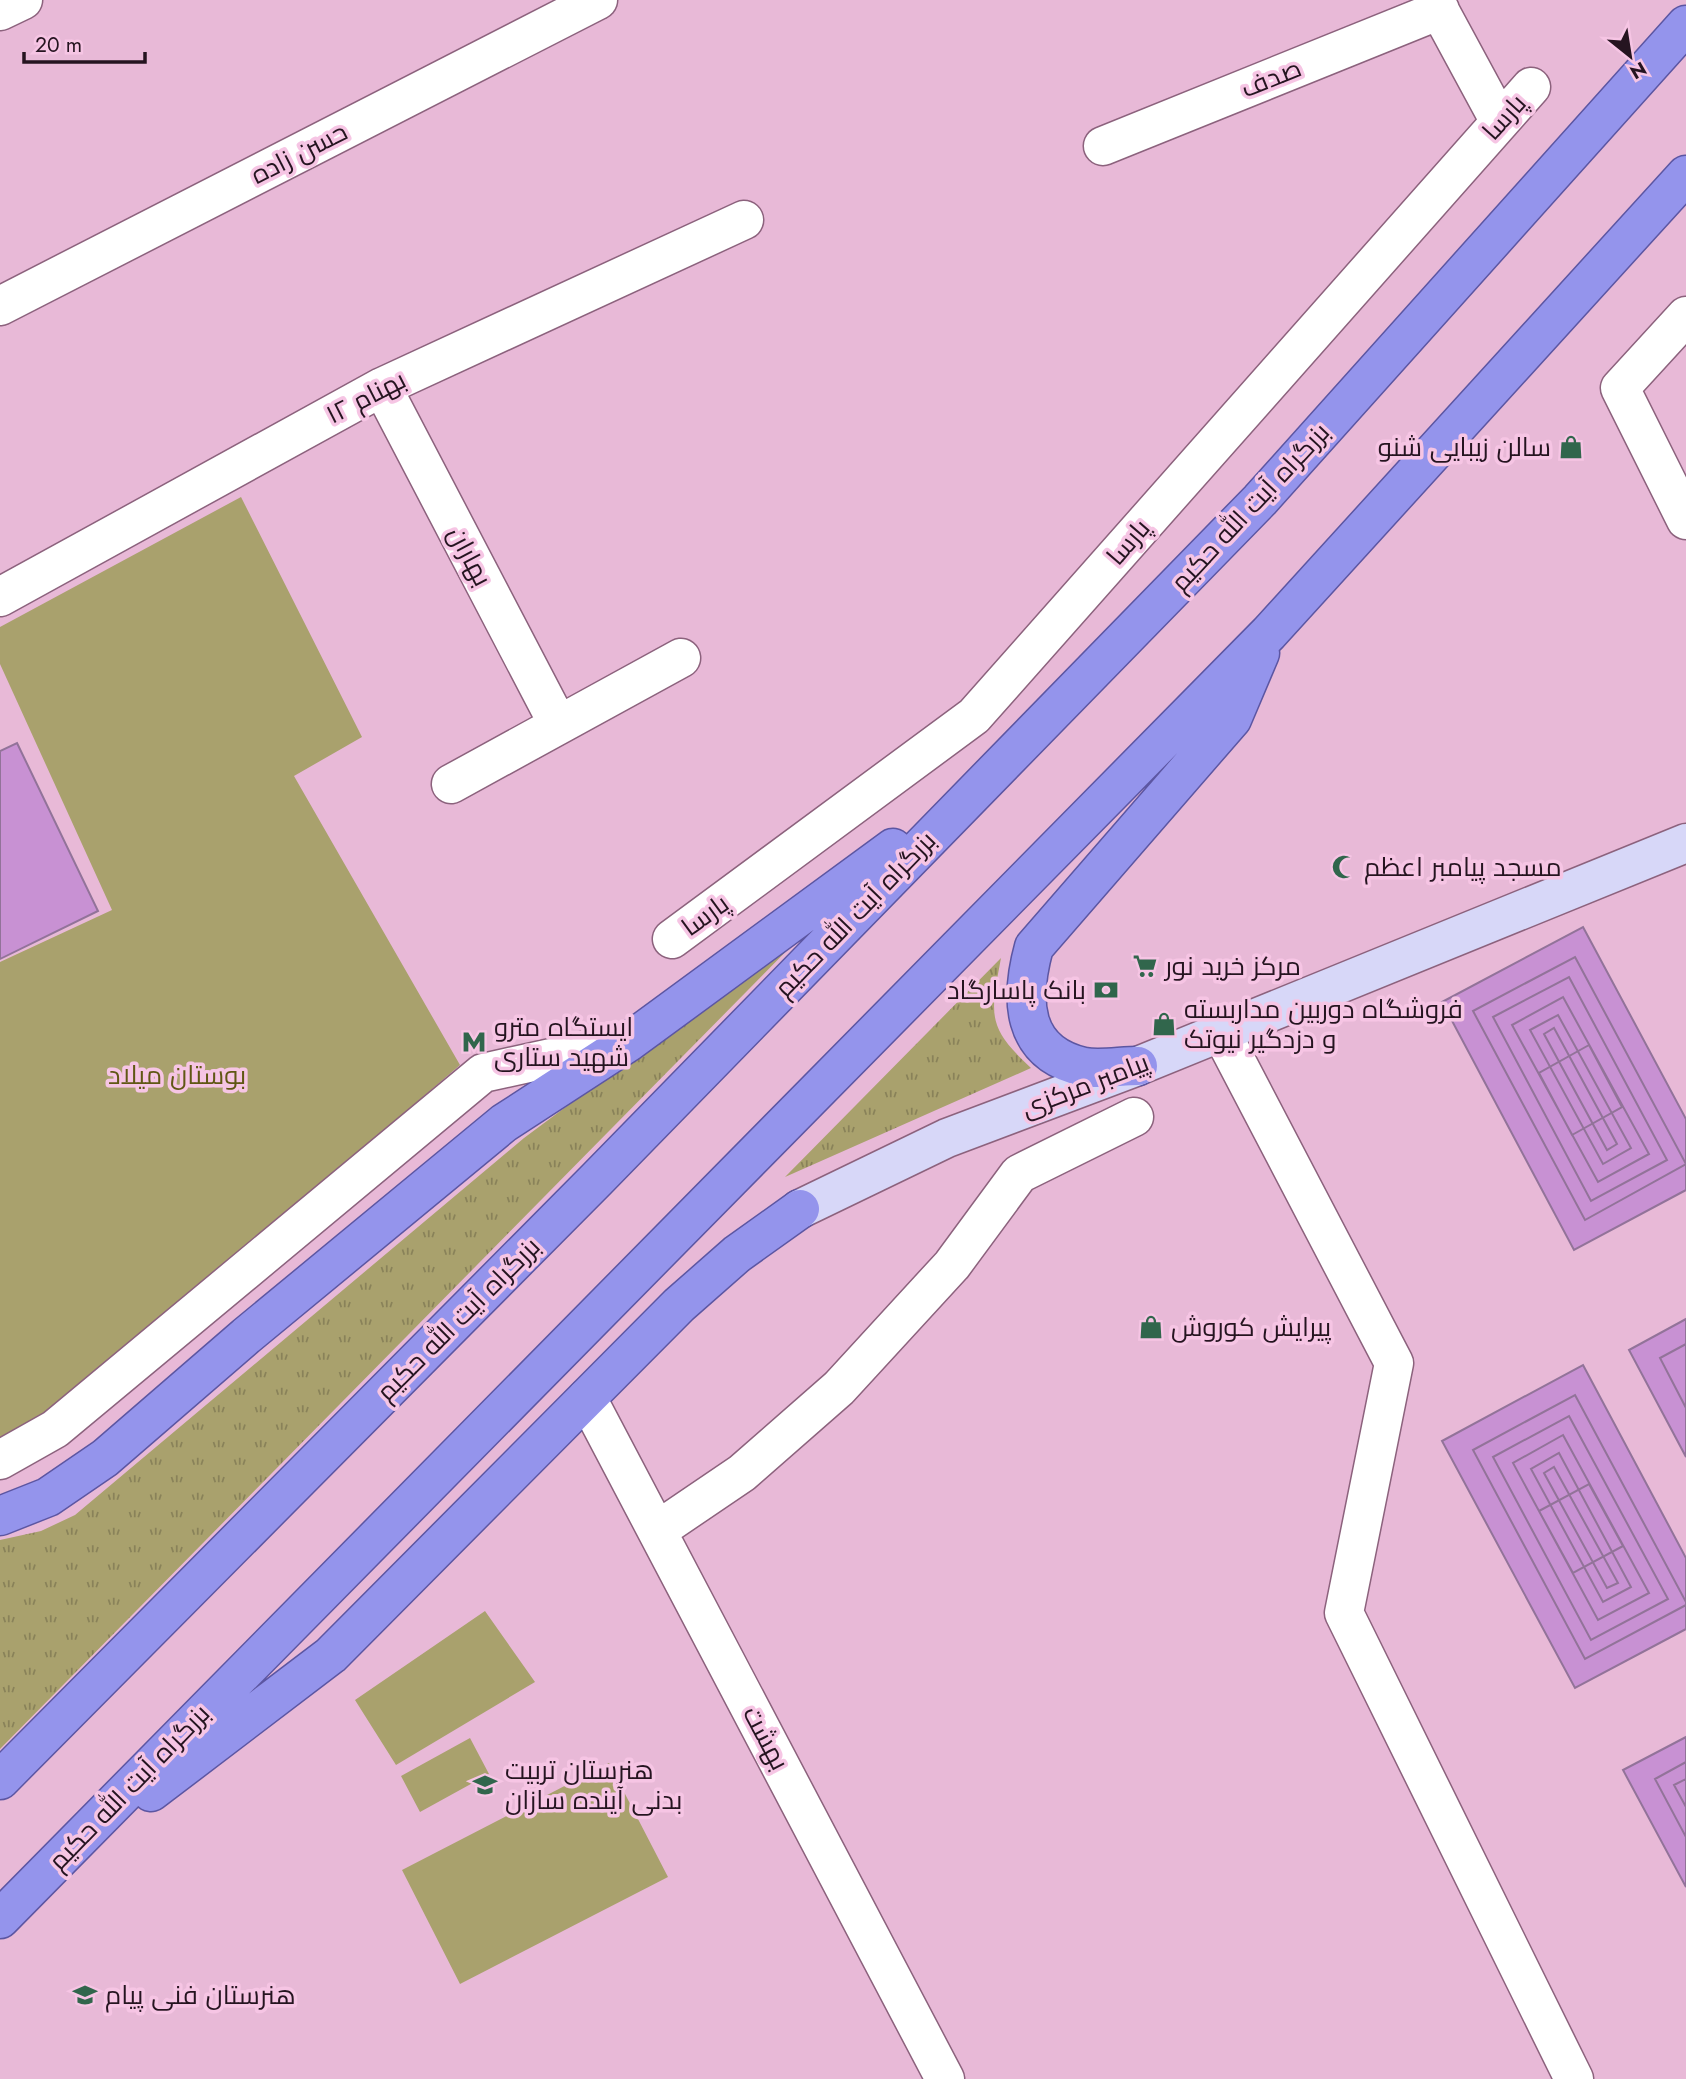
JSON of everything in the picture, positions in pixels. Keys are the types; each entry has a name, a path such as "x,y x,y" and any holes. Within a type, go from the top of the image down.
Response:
{"highway":[{"name":"بزرگراه آیت الله حکیم","path":"0,1780 578,1199 1260,500 1686,25"},
{"name":"بزرگراه آیت الله حکیم","path":"0,1919 1269,633 1686,175"},
{"path":"1138,1066 1085,1067 1057,1056 1039,1041 1026,1014 1025,979 1034,947 1232,719 1269,633"},
{"path":"0,1516 48,1497 105,1458 246,1336 505,1123 630,1041 986,781"},
{"path":"43,1874 331,1655 678,1305 737,1254 800,1209"}],"main road":[{"name":"پیامبر مرکزی","path":"800,1209 947,1138 1138,1066 1686,844"}],"street":[{"path":"0,12 23,0"},
{"name":"حسن زاده","path":"0,306 598,0"},
{"path":"1437,5 1500,122"},
{"name":"صدف","path":"1103,146 1437,5"},
{"name":"پارسا","path":"672,939 974,716 1531,86"},
{"name":"بهنام ۱۲","path":"0,597 382,387 744,220"},
{"path":"1686,316 1620,388 1686,520"},
{"name":"بهاران","path":"382,387 558,724"},
{"path":"451,784 681,658"},
{"path":"1221,1032 1394,1363 1343,1613 1574,2079"},
{"path":"0,1460 55,1429 483,1073 630,1041"},
{"path":"658,1530 742,1473 838,1388 952,1265 1019,1174 1134,1117"},
{"name":"بهشت","path":"587,1398 945,2079"}],"green space":[{"name":"بوستان میلاد","path":"241,497 362,737 294,776 460,1065 120,1358 49,1415 0,1443 0,962 112,910 0,664 0,627"},
{"path":"817,920 0,1749 0,1540 41,1531 75,1515 524,1138"},
{"path":"1001,958 995,994 995,1019 1006,1042 1031,1068 785,1177"},
{"path":"485,1611 535,1682 396,1765 355,1700"},
{"path":"470,1738 489,1774 420,1812 401,1776"},
{"path":"609,1763 668,1877 460,1984 402,1870"}],"building":[{"path":"17,743 98,911 0,959 0,751"},
{"path":"1583,927 1686,1119 1686,1190 1574,1250 1442,1002"},
{"path":"1575,957 1686,1164 1585,1220 1473,1011"},
{"path":"1569,977 1667,1160 1591,1201 1493,1017"},
{"path":"1563,997 1649,1154 1598,1182 1512,1025"},
{"path":"1558,1015 1631,1148 1603,1164 1530,1030"},
{"path":"1554,1028 1617,1144 1607,1150 1544,1034"},
{"path":"1589,1045 1622,1107 1572,1135 1539,1073"},
{"path":"1686,1319 1686,1457 1629,1350"},
{"path":"1686,1344 1686,1408 1660,1358"},
{"path":"1583,1365 1686,1558 1686,1629 1575,1688 1442,1441"},
{"path":"1575,1395 1686,1602 1686,1605 1585,1659 1473,1450"},
{"path":"1569,1416 1668,1599 1591,1640 1493,1457"},
{"path":"1563,1435 1649,1593 1598,1620 1513,1463"},
{"path":"1559,1453 1631,1587 1603,1602 1531,1469"},
{"path":"1554,1467 1618,1583 1607,1588 1544,1473"},
{"path":"1589,1484 1623,1546 1573,1573 1539,1511"},
{"path":"1686,1737 1686,1887 1623,1770"},
{"path":"1686,1762 1686,1837 1655,1779"},
{"path":"1686,1779 1686,1807 1674,1785"}],"place":[{"name":"سالن زیبایی شنو","path":"1571,447"},
{"name":"مسجد پیامبر اعظم","path":"1344,867"},
{"name":"مرکز خرید نور","path":"1145,966"},
{"name":"بانک پاسارگاد","path":"1106,990"},
{"name":"فروشگاه دوربین مداربسته و دزدگیر نیوتک‌","path":"1164,1024"},
{"name":"ایستگاه مترو شهید ستاری","path":"474,1042"},
{"name":"پیرایش کوروش","path":"1151,1327"},
{"name":"هنرستان تربیت بدنی آینده سازان","path":"485,1785"},
{"name":"هنرستان فنی پیام","path":"85,1995"}]}
